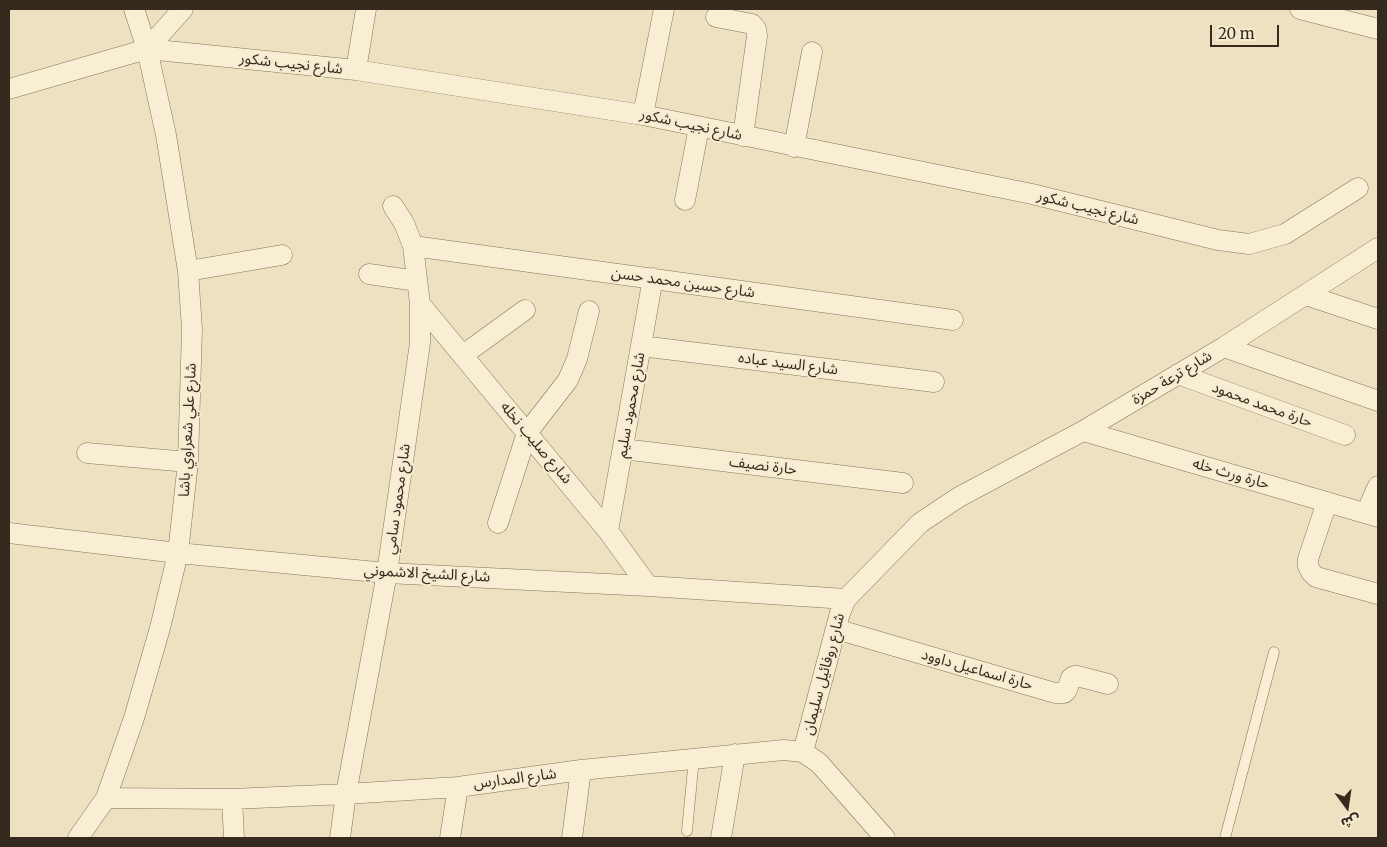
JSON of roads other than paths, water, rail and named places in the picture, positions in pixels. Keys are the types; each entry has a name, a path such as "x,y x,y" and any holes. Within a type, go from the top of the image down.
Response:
{"street":[{"name":"شارع علي شعراوي باشا","path":"78,838 106,798 137,709 160,628 178,553 188,462 192,328 188,271 166,135 147,49 134,9"},
{"path":"147,49 183,9"},
{"path":"356,70 366,9"},
{"path":"643,115 664,9"},
{"path":"1300,9 1347,15 1378,28"},
{"path":"716,17 752,24 758,36 743,136"},
{"name":"شارع نجيب شكور","path":"9,89 147,49 356,70 643,115 1032,194 1218,240 1248,244 1285,234 1358,188"},
{"path":"794,147 812,52"},
{"path":"685,200 699,127"},
{"name":"شارع محمود سامي","path":"340,838 346,794 387,573 420,343 420,304 413,246 404,223 393,206"},
{"name":"شارع حسين محمد حسن","path":"413,246 953,320"},
{"name":"شارع ترعة حمزة","path":"959,497 1083,432 1224,347 1378,248"},
{"path":"188,271 282,255"},
{"path":"370,274 417,282"},
{"name":"شارع محمود سليم","path":"608,531 653,278"},
{"path":"1306,295 1378,319"},
{"name":"شارع صليب نخله","path":"420,304 608,531 648,586"},
{"path":"463,355 525,310"},
{"path":"498,523 527,433 568,380 577,359 589,311"},
{"name":"شارع السيد عباده","path":"641,346 934,382"},
{"path":"1224,347 1378,401"},
{"name":"حارة محمد محمود","path":"1178,374 1345,435"},
{"name":"حارة ورث خله","path":"1083,432 1372,515"},
{"name":"حارة نصيف","path":"623,449 904,483"},
{"path":"87,453 188,462"},
{"path":"1372,515 1378,486"},
{"name":"شارع روفائيل سليمان","path":"803,752 836,629 846,599 920,523 959,497"},
{"path":"1327,502 1308,559 1308,566 1311,572 1316,577 1378,594"},
{"name":"شارع الشيخ الاشموني","path":"9,533 178,553 387,573 648,586 846,599"},
{"name":"حارة اسماعيل داوود","path":"836,629 1055,694 1064,693 1071,678 1074,676 1108,684"},
{"name":"شارع المدارس","path":"106,798 232,798 346,794 458,786 581,770 735,754 784,750 803,752"},
{"path":"803,752 819,763 885,838"},
{"path":"721,838 735,754"},
{"path":"572,838 581,770"},
{"path":"450,838 458,786"},
{"path":"232,798 234,838"}],"lane":[{"path":"1225,838 1274,652"},
{"path":"686,831 694,758"}]}
